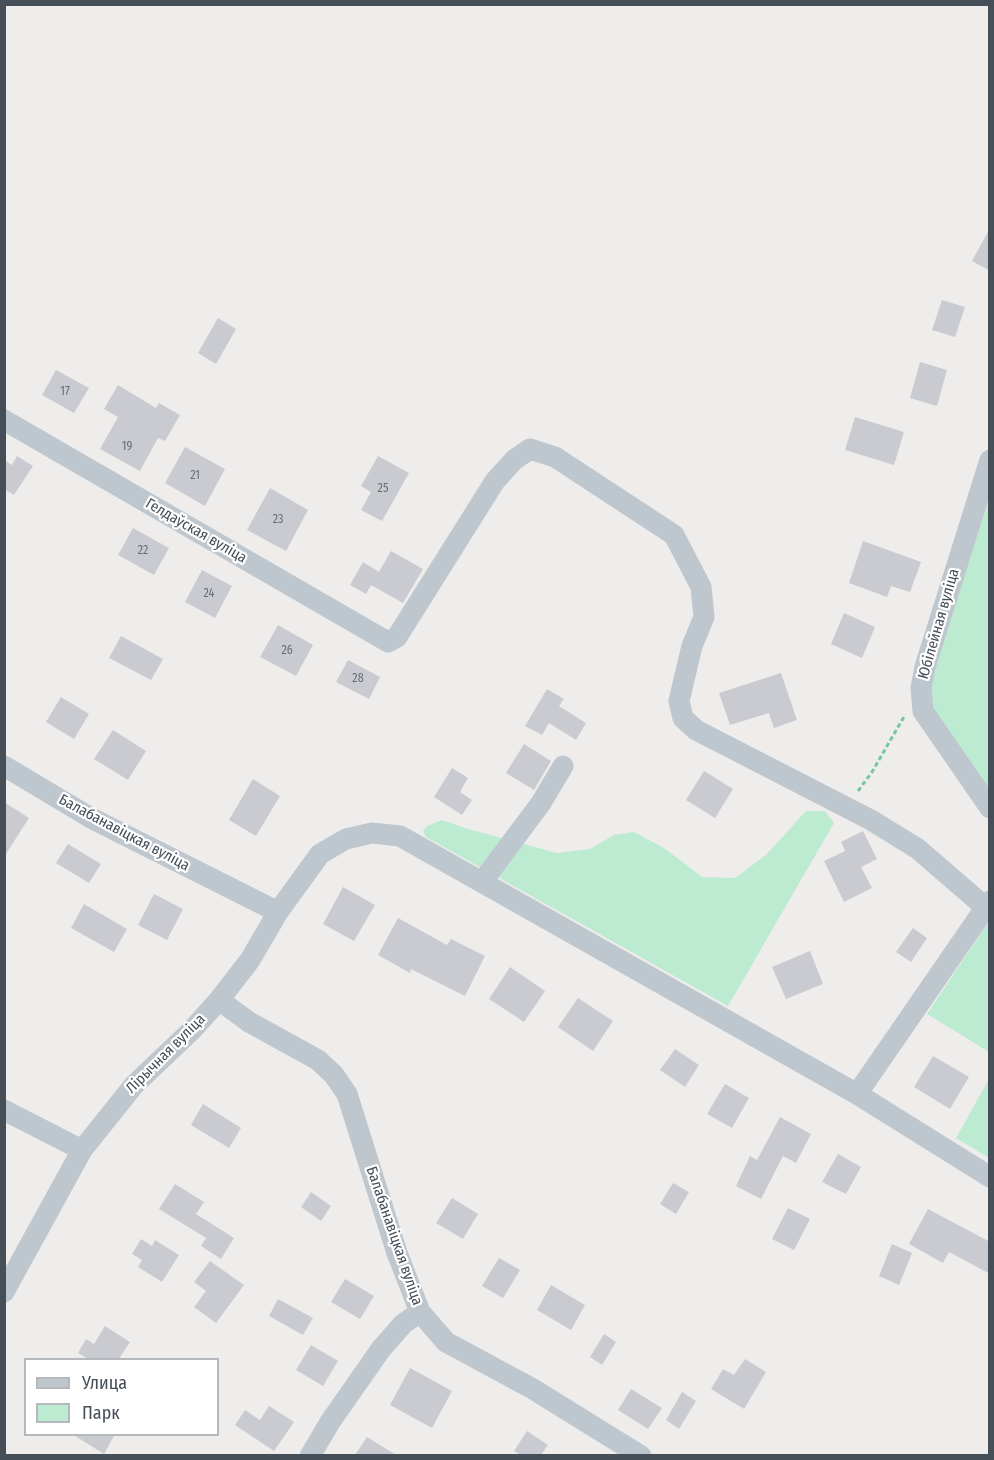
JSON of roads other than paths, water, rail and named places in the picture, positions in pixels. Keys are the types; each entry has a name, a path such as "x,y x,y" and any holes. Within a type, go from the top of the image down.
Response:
{"street":[{"name":"Гелдаўская вуліца","path":"4,420 388,642 397,637 495,481 514,460 530,449 555,457 674,535 701,587 704,617 692,646 679,701 683,718 696,730 846,807 918,849 987,904"},
{"name":"Юбілейная вуліца","path":"990,460 925,667 921,688 923,711 990,808"},
{"name":"Балабанавіцкая вуліца","path":"4,766 91,818 278,912"},
{"path":"482,882 541,802 563,766"},
{"name":"Лірычная вуліца","path":"4,1293 82,1150 134,1085 192,1030 219,1000 250,960 278,912 320,854 346,839 372,832 400,836 856,1094 990,1177"},
{"path":"856,1094 987,904"},
{"name":"Балабанавіцкая вуліца","path":"219,1000 249,1022 318,1060 334,1075 347,1094 397,1253 420,1312 446,1342 533,1389 641,1455"},
{"path":"4,1110 82,1150"},
{"path":"310,1455 381,1349 403,1324 420,1312"}]}
